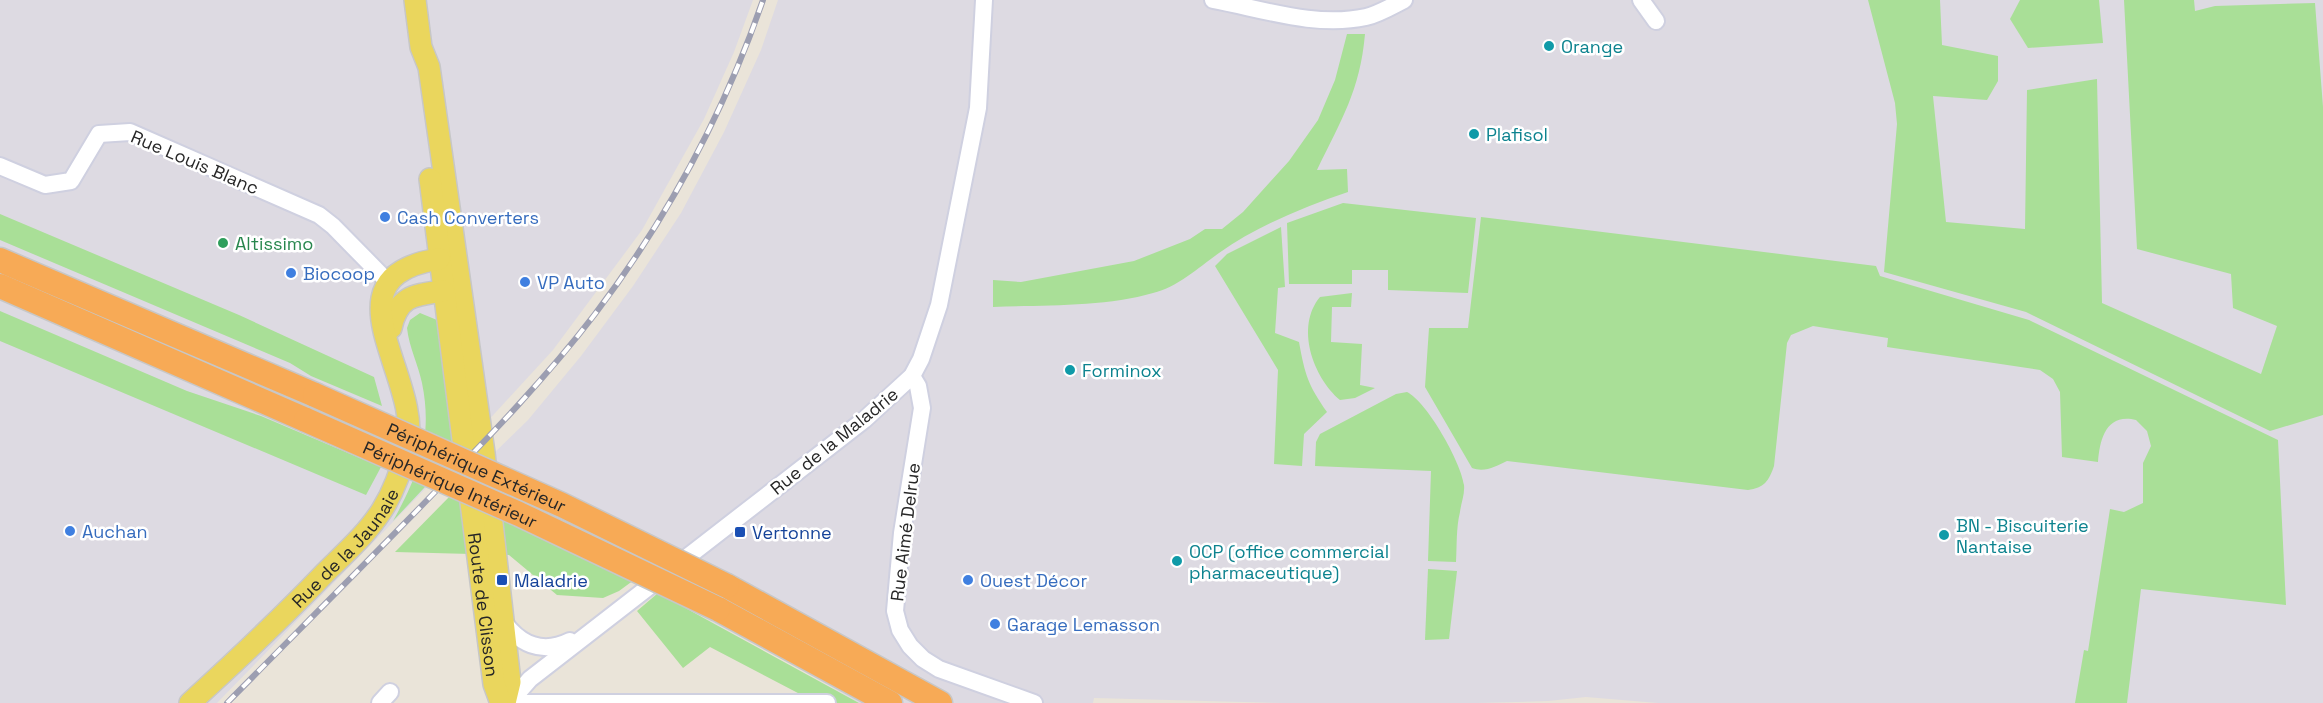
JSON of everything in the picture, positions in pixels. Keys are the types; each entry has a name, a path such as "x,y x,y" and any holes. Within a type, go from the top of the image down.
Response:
{"highway":[{"name":"Périphérique Extérieur","path":"0,260 552,500 727,586 940,703"},
{"name":"Périphérique Intérieur","path":"0,286 519,514 718,609 890,703"}],"main road":[{"name":"Route de Clisson","path":"415,0 421,47 417,68 446,269 467,396 469,403 478,413 510,682 505,703"},
{"path":"388,282 405,269 446,269"},
{"name":"Route de Clisson","path":"446,269 494,684 505,703"},
{"name":"Rue de la Jaunaie","path":"390,350 391,328 397,308 446,269"},
{"name":"Rue de la Jaunaie","path":"388,282 394,300 387,312 391,328"},
{"name":"Rue de la Jaunaie","path":"190,703 259,641 367,531 383,509 408,442 405,400 380,307 388,282"}],"street":[{"name":"Rue de la Maladrie","path":"505,703 530,679 592,630 864,420 912,376 921,359 939,305 960,206 978,108 984,0"},
{"path":"1213,0 1308,18 1336,20 1368,16 1404,0"},
{"path":"1641,0 1656,21"},
{"name":"Rue Louis Blanc","path":"0,166 45,185 71,181 99,134 130,132 319,215 333,226 388,282"},
{"name":"Rue Aimé Delrue","path":"912,376 918,386 922,408 902,533 895,611 900,630 917,653 939,669 1009,700 1034,703"},
{"name":"Rue de la Maladrie","path":"501,618 523,642 543,648 561,645 592,630"},
{"path":"519,703 827,703"}],"shaded area":[{"path":"0,0 753,0 734,52 704,119 642,230 553,350 428,486 217,703 0,703"},
{"path":"778,0 2323,0 2323,703 1658,703 1586,697 1548,701 1478,703 1284,703 1094,698 1093,703 859,703 620,573 451,495 528,420 581,356 633,286 681,213 724,132 761,50"}],"green space":[{"path":"1868,0 1940,0 1942,45 1998,56 1998,81 1987,100 1933,96 1946,222 2025,229 2027,90 2097,79 2102,303 2261,374 2277,326 2233,308 2231,274 2137,249 2124,0 2194,0 2195,11 2215,6 2315,3 2323,107 2323,415 2270,431 2026,312 1884,272 1897,124 1895,103"},
{"path":"2020,0 2099,0 2103,43 2028,48 2010,19"},
{"path":"1347,34 1365,34 1359,72 1348,105 1317,170 1347,169 1348,192 1298,211 1249,234 1180,281 1162,290 1115,301 993,307 993,280 1021,282 1134,261 1190,239 1205,229 1222,229 1243,212 1289,161 1318,120 1335,80"},
{"path":"1343,203 1476,218 1468,293 1388,290 1388,270 1352,270 1352,284 1289,284 1287,223"},
{"path":"0,214 239,315 374,377 382,406 311,376 290,363 0,240"},
{"path":"1481,217 1876,266 1880,276 2029,320 2278,440 2286,605 2141,589 2127,703 2075,703 2084,650 2088,651 2110,509 2124,512 2143,503 2143,463 2151,446 2147,431 2136,420 2118,420 2106,430 2098,462 2062,457 2060,392 2053,379 2040,370 1887,347 1888,338 1813,326 1791,335 1787,343 1774,466 1765,483 1758,488 1748,490 1507,461 1486,469 1472,468 1425,387 1429,328 1468,328"},
{"path":"1281,227 1285,287 1278,288 1275,333 1299,342 1308,379 1327,412 1304,434 1302,466 1274,464 1278,370 1215,266 1227,254"},
{"path":"1352,293 1351,307 1332,307 1331,342 1362,344 1360,385 1375,388 1355,398 1340,400 1330,390 1315,365 1308,337 1309,323 1320,297"},
{"path":"0,311 187,391 261,416 381,467 366,495 0,341"},
{"path":"420,313 437,320 455,455 393,521 417,471 425,438 426,421 422,383 407,328 410,320"},
{"path":"1407,392 1433,420 1450,448 1462,475 1464,488 1458,524 1456,562 1428,561 1431,471 1315,466 1316,442 1320,434 1396,394"},
{"path":"451,495 634,580 619,591 603,598 557,595 509,555 395,552"},
{"path":"1428,569 1457,571 1449,639 1425,640"},
{"path":"658,593 859,703 817,703 710,647 683,668 637,611"}],"railway":[{"path":"227,703 497,428 557,361 595,314 646,241 691,164 712,124 748,42 763,0"}],"place":[{"name":"Orange","path":"1549,46"},
{"name":"Plafisol","path":"1474,134"},
{"name":"Cash Converters","path":"385,217"},
{"name":"Altissimo","path":"223,243"},
{"name":"Biocoop","path":"291,273"},
{"name":"VP Auto","path":"525,282"},
{"name":"Forminox","path":"1070,370"},
{"name":"Auchan","path":"70,531"},
{"name":"Vertonne","path":"740,532"},
{"name":"BN - Biscuiterie Nantaise","path":"1944,535"},
{"name":"OCP (office commercial pharmaceutique)","path":"1177,561"},
{"name":"Maladrie","path":"502,580"},
{"name":"Ouest Décor","path":"968,580"},
{"name":"Garage Lemasson","path":"995,624"}]}
